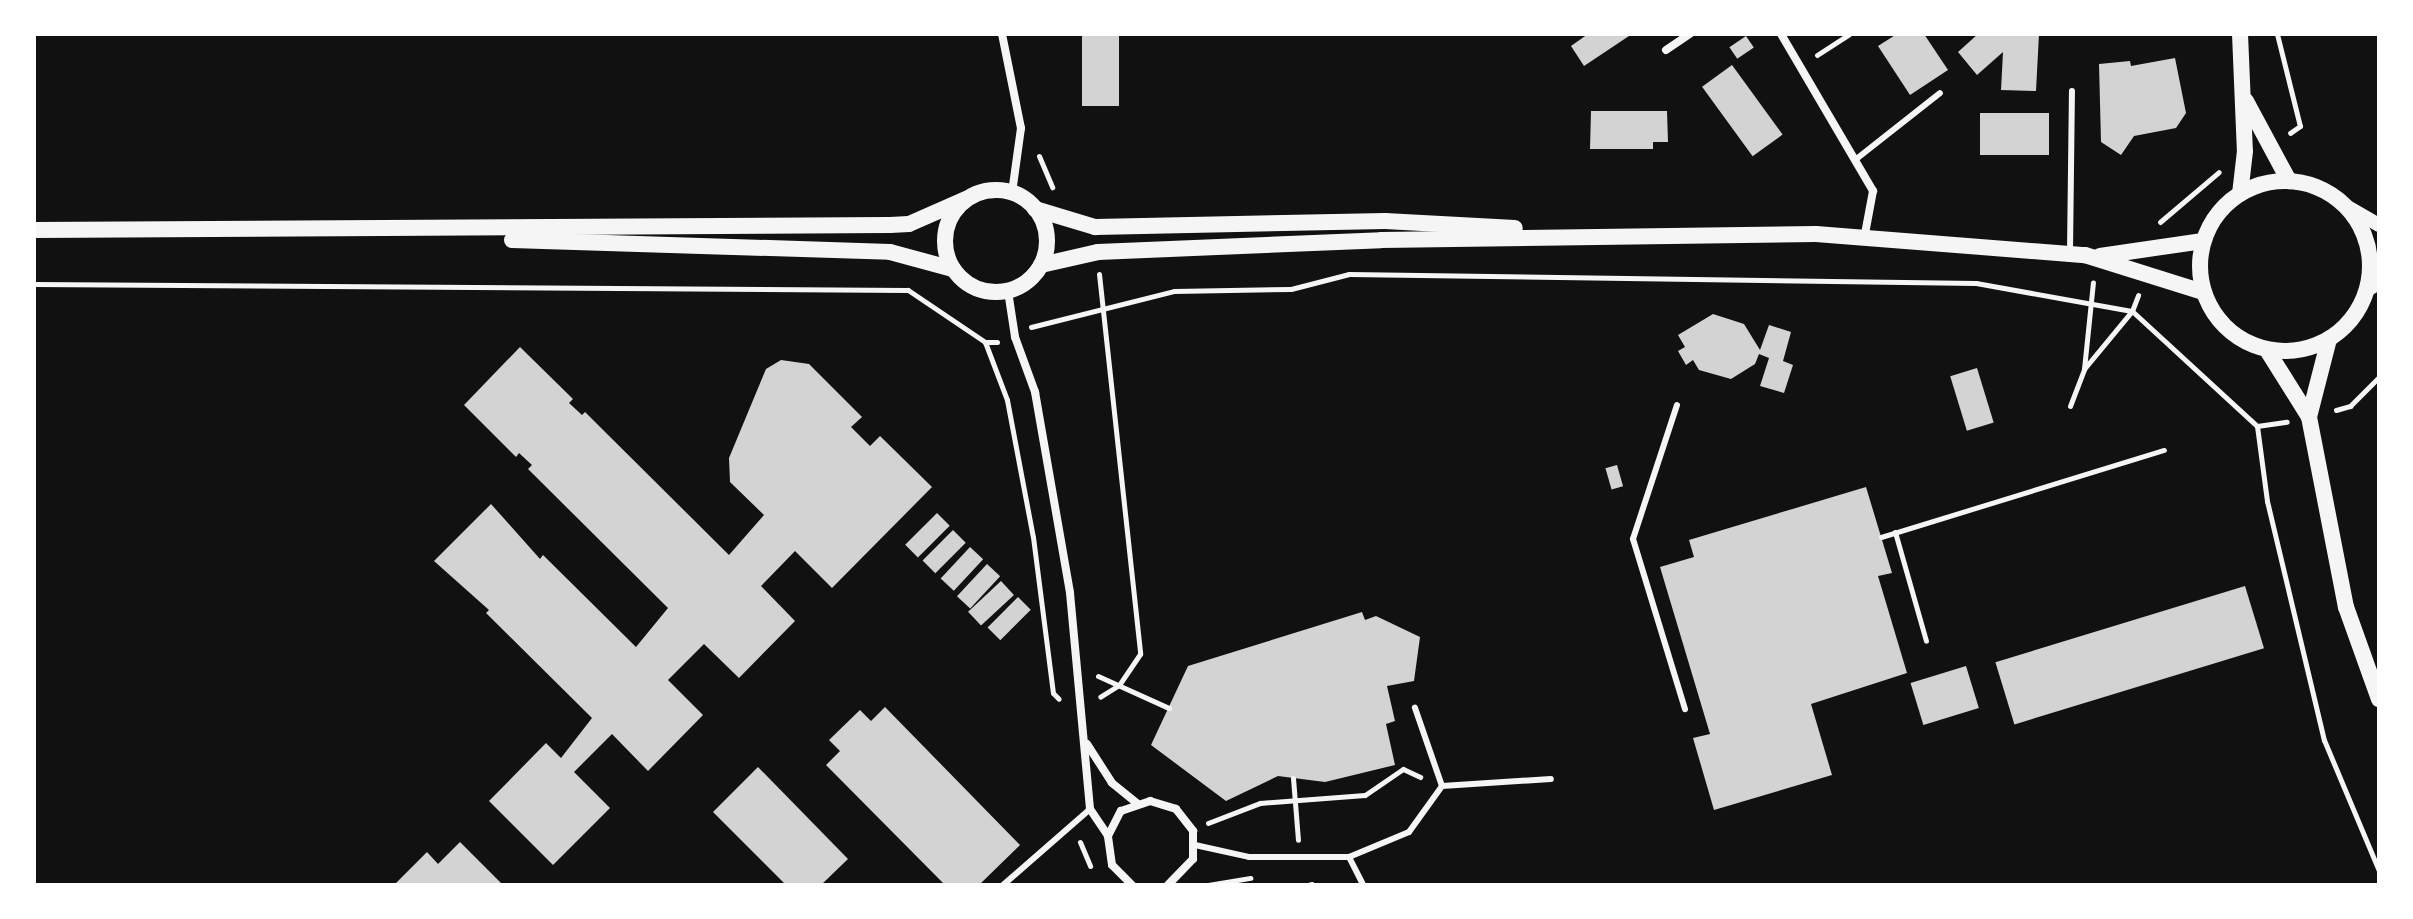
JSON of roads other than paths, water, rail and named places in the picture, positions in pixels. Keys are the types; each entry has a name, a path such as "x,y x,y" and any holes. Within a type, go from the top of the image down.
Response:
{"main road":[{"path":"2240,34 2245,100 2245,151 2240,194"},
{"path":"2245,100 2289,181"},
{"path":"2289,181 2329,193 2346,206 2368,245 2373,286 2346,327 2329,339 2289,352 2267,350 2227,330 2203,292 2203,241 2224,206 2240,194 2289,181"},
{"path":"34,230 909,224 966,199 996,190 1012,193 1035,209 1095,227 1385,221 1620,236"},
{"path":"953,269 944,239 948,223 966,199"},
{"path":"1035,209 1047,236 1041,265"},
{"path":"350,230 602,246 890,252 953,269 977,289 1008,291 1041,265 1098,252 1620,236 1816,234 2094,257 2203,292"},
{"path":"2094,257 2203,241"},
{"path":"2309,417 2329,339"},
{"path":"2267,350 2309,417 2346,607 2379,699"}],"street":[{"path":"1002,34 1021,128 1012,193"},
{"path":"1666,50 1690,34"},
{"path":"1781,34 1803,65 1873,191 1864,239"},
{"path":"2346,206 2379,225"},
{"path":"1008,291 1015,337 1035,392 1078,667 1090,809 1108,836 1112,865 1132,885"},
{"path":"1086,743 1112,783 1137,803"},
{"path":"1108,836 1121,811 1137,803 1163,803 1176,809 1193,831 1195,845 1186,871 1168,885"}],"lane":[{"path":"2070,254 2072,91"},
{"path":"1855,160 1940,93"},
{"path":"1677,405 1633,539 1685,709"},
{"path":"1415,708 1442,786"},
{"path":"1442,786 1551,779"},
{"path":"1195,845 1249,857 1349,857 1409,832 1442,786"},
{"path":"1003,885 1071,821 1090,809"},
{"path":"1349,857 1363,885"}]}
